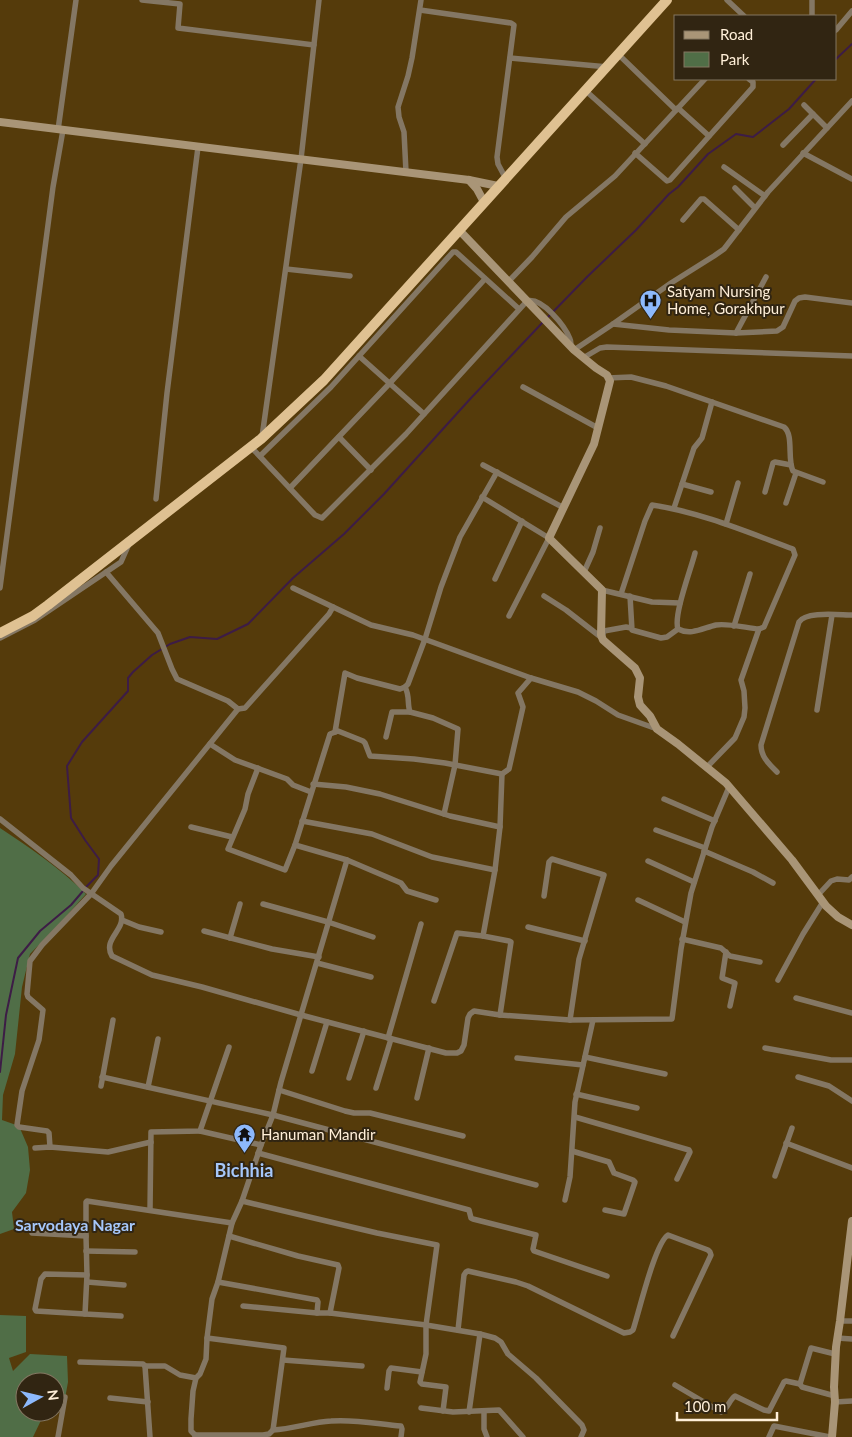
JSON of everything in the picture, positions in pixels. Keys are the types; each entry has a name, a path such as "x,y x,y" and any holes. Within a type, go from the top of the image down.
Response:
{"highway":[{"path":"0,633 33,616 262,439 324,380 403,299 459,230 667,0"}],"street":[{"path":"0,588 54,187 76,0"},
{"path":"142,0 180,4 178,28 314,45"},
{"path":"262,439 301,159 319,0"},
{"path":"406,172 404,132 398,107 408,76 421,0"},
{"path":"727,0 743,15"},
{"path":"812,0 812,15"},
{"path":"420,10 514,25 497,157 498,164 506,179"},
{"path":"837,29 852,11"},
{"path":"619,54 677,109 710,136"},
{"path":"510,58 608,66"},
{"path":"508,282 566,217 615,176 704,80"},
{"path":"636,154 668,181 753,87 753,82 750,80"},
{"path":"586,91 644,144"},
{"path":"573,348 613,324 671,283 720,252 765,196 852,101"},
{"path":"804,105 827,128"},
{"path":"783,145 813,114"},
{"path":"0,122 469,180 498,186"},
{"path":"156,499 168,384 198,147"},
{"path":"803,153 852,179"},
{"path":"724,167 765,196"},
{"path":"469,180 477,189 484,202"},
{"path":"735,188 756,208"},
{"path":"683,220 704,199 739,230"},
{"path":"459,230 565,340 583,358 607,375 610,381 594,444 564,508 508,616"},
{"path":"260,456 301,418 359,356 403,299 451,253 454,252 519,309"},
{"path":"286,269 350,276"},
{"path":"736,334 766,277"},
{"path":"290,488 485,279"},
{"path":"613,324 736,334 777,331 781,329 795,300 799,298 805,297 852,303"},
{"path":"251,447 315,515 322,518 424,414 527,301 534,300 546,306 563,327 573,348"},
{"path":"583,358 600,348 607,347 852,356"},
{"path":"359,356 424,414"},
{"path":"608,378 631,377 666,386 784,427 789,433 790,465 793,471 823,482"},
{"path":"522,387 598,428"},
{"path":"674,508 694,448 700,443 702,438 712,402"},
{"path":"339,437 371,470"},
{"path":"765,492 773,463 790,465"},
{"path":"484,465 564,508"},
{"path":"335,732 345,673 356,678 400,688 408,684 460,537 497,472"},
{"path":"786,503 796,473"},
{"path":"726,524 738,483"},
{"path":"682,484 711,492"},
{"path":"482,497 549,538 602,590 652,602 680,603"},
{"path":"621,594 652,505 674,508 726,524 793,549 796,555 764,627 759,629 717,625 697,631 683,632 678,629 676,623 680,603 695,553"},
{"path":"495,578 522,521"},
{"path":"584,572 593,552 600,528"},
{"path":"0,638 35,620 121,562 130,542"},
{"path":"106,572 158,633 177,679 228,701 238,709"},
{"path":"734,626 750,574"},
{"path":"293,588 371,625 413,635 531,678 578,692 596,701 618,716 657,729 707,767 729,787 792,860 821,898 838,917 852,925"},
{"path":"602,590 602,638"},
{"path":"544,596 566,610 602,638 635,668 640,678 638,697 640,705 650,716 657,729"},
{"path":"630,596 631,628"},
{"path":"50,1147 47,1131 19,1127 17,1125 22,1091 39,1040 43,1010 27,994 30,961 42,945 91,893 238,709 245,708 329,614 332,607"},
{"path":"817,710 832,615"},
{"path":"777,772 764,758 761,745 799,622 806,616 852,615"},
{"path":"602,638 604,631 626,627 661,638 678,629"},
{"path":"707,767 735,738 744,717 744,691 741,680 759,629"},
{"path":"258,768 248,794 245,809 227,848 228,850 284,870 295,845 330,734 338,732 363,741 370,756 414,759 502,774 509,769 523,707 518,693 531,678"},
{"path":"405,687 409,696 408,710 410,712"},
{"path":"386,737 392,712 410,712 433,718 458,729 455,765 444,814"},
{"path":"210,744 235,760 287,779 293,785 311,792"},
{"path":"483,936 495,870 500,827 502,774"},
{"path":"313,784 346,787 380,794 444,814 500,827"},
{"path":"0,819 71,875 83,888 121,914 122,920 108,945 112,956 152,975 364,1032 446,1053 456,1053 461,1051 464,1045 468,1018 474,1011 500,1015 570,1020 672,1019 682,940 691,893 715,821 729,787"},
{"path":"664,799 715,821"},
{"path":"302,821 372,834 432,857 495,870"},
{"path":"191,826 232,837"},
{"path":"656,830 705,850 773,883"},
{"path":"295,845 347,860 402,883 408,891 436,900"},
{"path":"544,896 549,862 552,859 603,874 603,880 580,958 570,1020"},
{"path":"347,860 273,1115 242,1201 232,1223 212,1299 206,1359 200,1374 196,1378 193,1390 191,1431 195,1436 254,1436 269,1434 273,1430 330,1421 358,1421 401,1426 401,1437"},
{"path":"648,861 694,882"},
{"path":"778,980 831,881 837,879 849,880 852,877"},
{"path":"638,900 685,922"},
{"path":"230,938 240,904"},
{"path":"263,904 373,937"},
{"path":"122,920 139,927 161,932"},
{"path":"376,1088 421,924"},
{"path":"528,927 585,941"},
{"path":"204,931 318,960 371,977"},
{"path":"434,1001 457,933 509,941 511,942 500,1015"},
{"path":"682,940 721,948 730,956 760,962"},
{"path":"726,952 722,978 735,984 730,1006"},
{"path":"796,998 852,1013"},
{"path":"101,1086 113,1020"},
{"path":"565,1200 570,1177 576,1094 592,1020"},
{"path":"312,1071 327,1022"},
{"path":"349,1078 364,1032"},
{"path":"148,1087 158,1038"},
{"path":"200,1131 229,1047"},
{"path":"417,1098 429,1048"},
{"path":"765,1048 831,1060 852,1060"},
{"path":"585,1057 665,1074"},
{"path":"517,1058 583,1065"},
{"path":"102,1077 273,1115 536,1185"},
{"path":"798,1077 828,1086 852,1101"},
{"path":"279,1090 351,1112 370,1113 463,1136"},
{"path":"576,1094 637,1108"},
{"path":"575,1117 689,1150 690,1152 677,1179"},
{"path":"775,1176 792,1128"},
{"path":"150,1210 152,1131 200,1131 261,1145"},
{"path":"35,1148 50,1147 108,1152 151,1142"},
{"path":"786,1143 852,1168"},
{"path":"572,1151 609,1162 614,1173 634,1180 625,1213 606,1210"},
{"path":"258,1153 469,1210 473,1219 536,1235 534,1251 606,1276"},
{"path":"85,1314 87,1282 86,1201 232,1223"},
{"path":"242,1201 377,1233 436,1244 438,1246 426,1324 426,1354 421,1383 446,1388 443,1411"},
{"path":"769,1437 774,1426 831,1437 835,1399 837,1338 852,1221"},
{"path":"32,1233 86,1236"},
{"path":"458,1330 464,1275 468,1271 516,1282 624,1333 630,1332 633,1330 655,1256 662,1240 668,1235 708,1250 711,1256 673,1336"},
{"path":"229,1236 298,1256 338,1265 330,1313"},
{"path":"86,1251 134,1252"},
{"path":"87,1275 45,1274 41,1279 35,1309 121,1316"},
{"path":"87,1282 124,1284"},
{"path":"218,1282 317,1300 317,1313"},
{"path":"243,1306 330,1313 426,1324 495,1338 501,1342 508,1354 536,1378 582,1425 584,1430 581,1437"},
{"path":"840,1320 852,1320"},
{"path":"469,1412 480,1334"},
{"path":"207,1338 284,1348 273,1430"},
{"path":"837,1338 852,1340"},
{"path":"800,1384 811,1348 836,1354"},
{"path":"283,1360 362,1366"},
{"path":"80,1362 165,1366 180,1375 196,1378"},
{"path":"145,1366 150,1437"},
{"path":"387,1388 391,1368 422,1372"},
{"path":"675,1385 722,1412 725,1411 735,1396 769,1411 784,1382 800,1384 802,1387 835,1399 852,1401"},
{"path":"110,1398 148,1402"},
{"path":"421,1408 469,1412 499,1410 523,1437"},
{"path":"484,1411 483,1426 487,1437"},
{"path":"58,1437 61,1422"}],"green space":[{"path":"0,828 55,867 86,894 30,954 22,987 15,1054 3,1095 2,1120 19,1126 28,1147 30,1170 26,1193 12,1212 14,1229 0,1234"},
{"path":"0,1315 26,1316 26,1352 9,1358 13,1371 30,1354 67,1356 68,1382 65,1398 65,1372 15,1372 15,1422 40,1422 33,1437 0,1437"}],"waterway":[{"path":"837,58 852,44"},
{"path":"547,318 636,230 708,154 736,134 753,137 789,109 815,80"},
{"path":"86,887 98,875 99,859 71,818 67,766 82,742 128,691 128,678 152,655 170,644 190,637 217,639 248,624 293,578 344,534 384,494 544,321"},
{"path":"0,1072 6,1015 18,958 40,931 71,905 83,891"}],"place":[{"name":"Satyam Nursing Home, Gorakhpur","path":"651,319"},
{"name":"Hanuman Mandir","path":"245,1153"}],"district":[{"name":"Bichhia","path":"244,1170"},
{"name":"Sarvodaya Nagar","path":"75,1224"}]}
